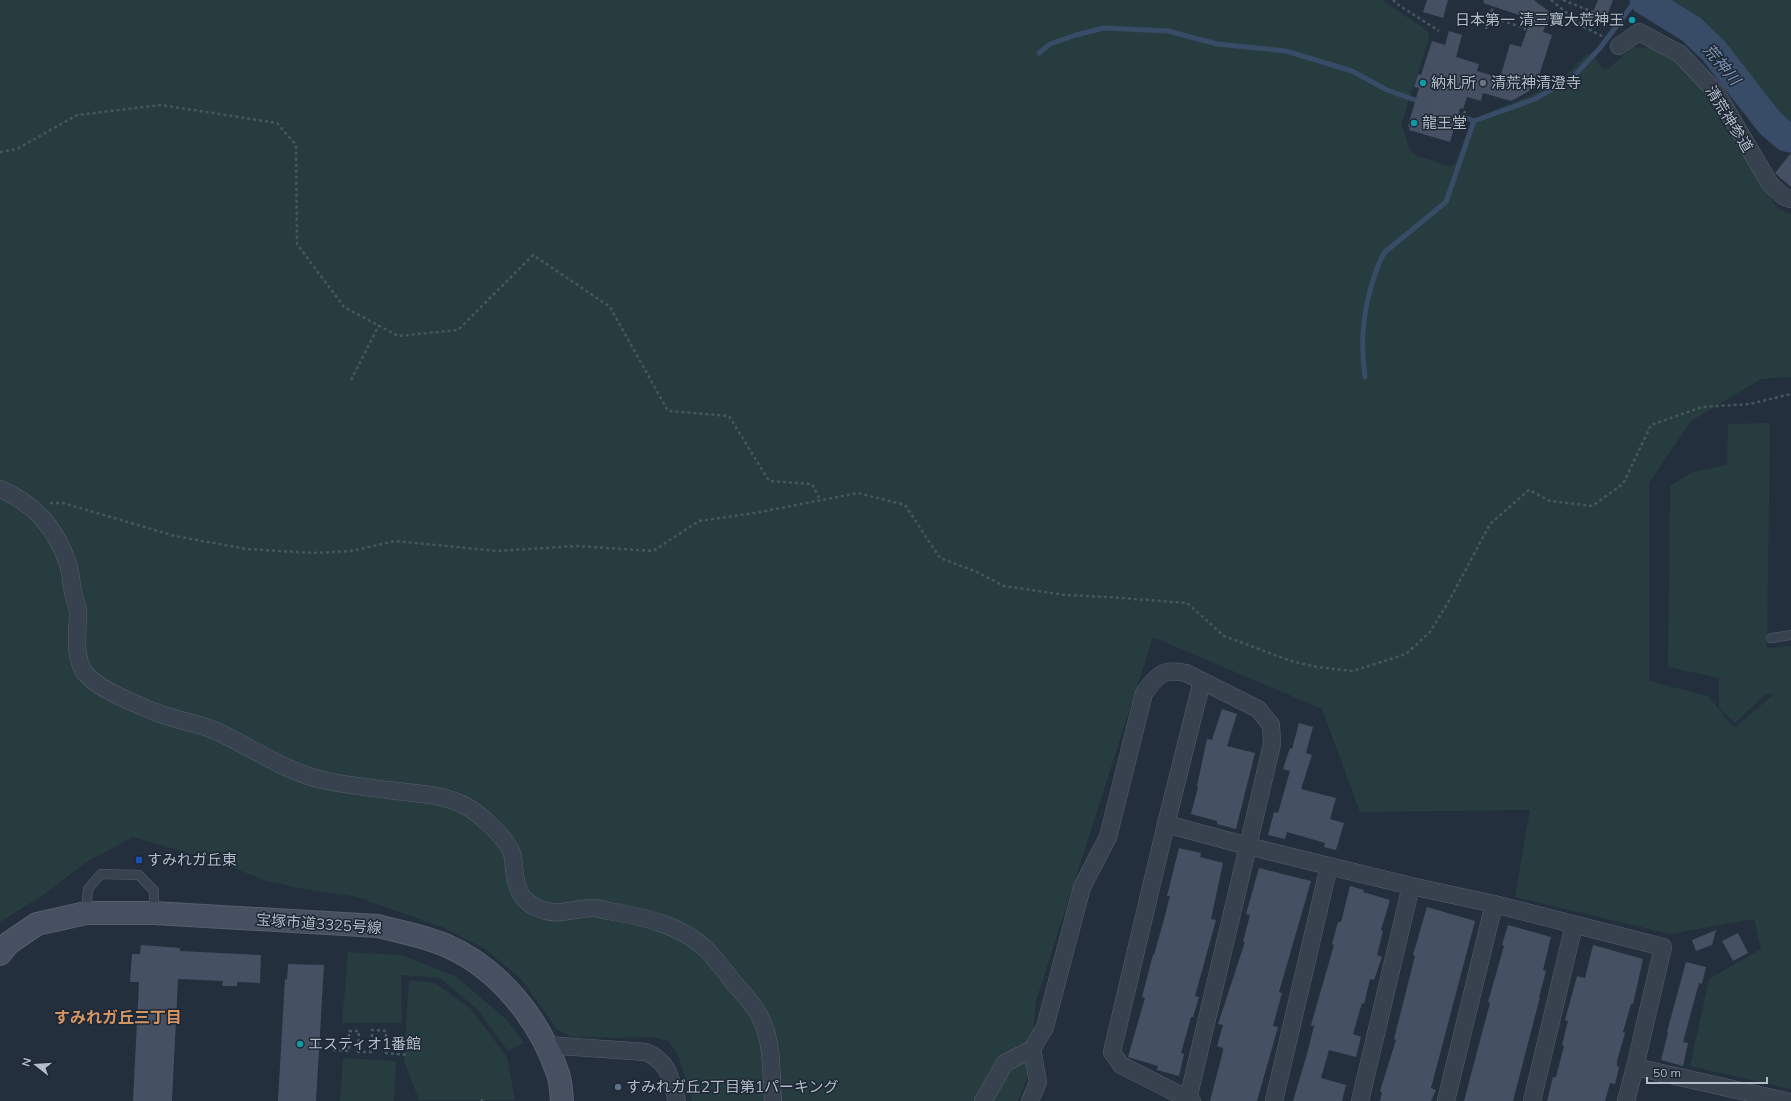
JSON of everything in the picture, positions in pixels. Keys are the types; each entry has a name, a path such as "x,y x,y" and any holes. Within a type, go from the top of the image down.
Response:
{"street":[{"name":"清荒神参道","path":"1619,46 1639,32 1680,54 1716,92 1770,184 1783,196 1791,200"},
{"path":"0,488 26,503 44,517 58,542 68,566 78,609 78,654 80,666 87,676 116,695 159,713 214,730 288,768 308,775 326,781 429,794 449,799 464,806 480,816 510,848 513,856 516,884 520,895 526,901 544,911 556,913 594,908 652,919 672,926 706,949 761,1017 768,1043 773,1101"},
{"path":"983,1101 1006,1063 1032,1049 1045,1027 1082,887 1108,836 1144,692 1158,675 1174,670 1186,673 1202,681 1258,709 1271,725 1272,744 1190,1100 1121,1065 1112,1052 1166,824 1202,681"},
{"path":"1166,824 1248,846 1411,886 1494,904 1663,947 1626,1101"},
{"path":"1274,1101 1329,866"},
{"path":"1360,1101 1411,886"},
{"path":"1446,1101 1494,904"},
{"name":"宝塚市道3325号線","path":"0,954 9,944 37,924 86,913 154,913 378,926 439,943 470,959 492,975 513,995 528,1014 546,1045 558,1075 562,1101"},
{"path":"1532,1101 1574,925"},
{"path":"546,1045 646,1052 657,1057 668,1071 677,1101"},
{"path":"1030,1101 1038,1082 1032,1049"},
{"path":"1635,1067 1786,1101"}],"lane":[{"path":"1771,638 1791,635"},
{"path":"86,913 88,889 101,874 139,875 154,892 154,913"}],"path":[{"path":"1393,0 1439,31"},
{"path":"1486,29 1495,0"},
{"path":"1551,0 1584,27 1602,36"},
{"path":"1563,0 1593,12"},
{"path":"1490,17 1525,28 1525,33 1534,36"},
{"path":"1607,17 1614,20"},
{"path":"1435,116 1440,102"},
{"path":"0,152 16,149 77,115 161,105 277,123 296,145 297,244 344,307 398,336 458,330 534,255 610,307 668,411 729,416 769,481 812,484 820,500"},
{"path":"1461,125 1466,111"},
{"path":"351,380 379,325"},
{"path":"26,503 63,503 176,536 247,549 313,553 351,551 395,541 497,551 576,546 653,551 699,520 755,513 858,493 905,505 940,558 977,572 1004,586 1065,595 1187,603 1224,636 1291,661 1317,667 1353,671 1406,654 1430,632 1449,601 1490,524 1529,490 1550,501 1592,506 1623,484 1651,425 1702,407 1750,404 1791,394"},
{"path":"333,1050 349,1051 349,1031 359,1031 358,1052 372,1052 372,1030 386,1031 386,1053 409,1055"}],"green space":[{"path":"0,0 1382,0 1428,31 1429,38 1402,126 1410,150 1415,155 1448,166 1455,164 1471,120 1538,92 1566,75 1587,54 1592,55 1603,68 1608,69 1633,47 1652,48 1675,59 1709,96 1719,111 1719,119 1777,208 1791,214 1791,377 1761,379 1691,421 1649,483 1649,681 1708,696 1734,728 1774,694 1765,695 1735,723 1719,708 1719,678 1668,667 1670,486 1692,472 1727,465 1728,424 1770,423 1767,648 1791,646 1791,1089 1690,1066 1709,979 1761,949 1754,919 1670,934 1515,897 1530,810 1360,812 1322,709 1153,637 1036,1001 1029,1074 1018,1101 692,1101 678,1054 668,1041 653,1037 571,1037 557,1029 521,979 485,949 442,927 357,897 304,889 266,881 222,863 133,837 85,863 45,894 0,922"},
{"path":"1655,0 1791,0 1791,131 1780,124 1760,104 1726,56 1710,38 1688,20"},
{"path":"348,952 401,955 455,976 506,1019 524,1043 508,1051 477,1009 440,978 401,975 402,1023 342,1023"},
{"path":"409,980 435,983 471,1009 507,1057 515,1100 419,1100 404,1061"},
{"path":"343,1058 396,1061 394,1101 340,1101"}],"building":[{"path":"1427,0 1448,0 1443,18 1423,12"},
{"path":"1484,0 1534,0 1551,13 1543,32 1552,35 1535,88 1511,101 1483,93 1481,101 1467,97 1463,109 1460,108 1450,142 1409,130 1410,127 1408,126 1419,88 1414,87 1418,74 1421,75 1432,41 1445,45 1449,31 1462,35 1456,57 1479,64 1477,71 1500,78 1510,44 1521,47 1531,19 1483,3"},
{"path":"1598,0 1613,0 1604,24 1590,19"},
{"path":"1791,153 1791,187 1775,173"},
{"path":"1222,709 1237,714 1227,746 1255,753 1236,829 1217,824 1217,821 1191,814 1198,787 1207,739 1212,740"},
{"path":"1299,723 1313,727 1306,753 1312,755 1301,789 1336,798 1330,819 1344,823 1336,850 1324,847 1325,843 1287,832 1285,839 1268,835 1274,812 1278,813 1290,771 1283,769 1290,748 1292,749"},
{"path":"1179,848 1201,853 1200,857 1223,863 1211,919 1216,920 1195,996 1199,997 1193,1017 1191,1017 1181,1053 1184,1054 1179,1076 1157,1070 1158,1066 1128,1057 1145,998 1142,997 1170,896 1167,896"},
{"path":"1259,868 1311,881 1279,992 1282,993 1273,1026 1278,1027 1257,1101 1210,1101 1223,1051 1223,1048 1217,1046 1223,1025 1218,1024 1245,942 1243,942 1250,915 1246,914"},
{"path":"1350,886 1364,890 1363,892 1390,900 1381,930 1383,931 1377,955 1382,957 1374,980 1370,979 1364,1004 1362,1003 1353,1034 1361,1037 1356,1057 1329,1050 1321,1078 1346,1085 1342,1101 1293,1101 1314,1026 1311,1025 1334,945 1332,944 1338,922 1341,922"},
{"path":"1427,907 1475,921 1431,1088 1436,1090 1431,1101 1380,1101 1382,1092 1380,1091 1396,1040 1394,1039 1415,956 1413,955"},
{"path":"1508,925 1551,937 1543,970 1546,971 1540,997 1513,1101 1464,1101 1490,1003 1488,1002 1504,946 1502,945"},
{"path":"1716,930 1712,945 1696,951 1692,940"},
{"path":"1738,933 1748,953 1733,961 1722,941"},
{"path":"141,945 180,948 180,951 261,955 260,983 237,982 237,986 222,986 223,981 178,979 172,1101 133,1101 139,982 130,982 132,954 140,954"},
{"path":"1593,945 1643,959 1633,1004 1631,1004 1623,1032 1625,1033 1617,1061 1617,1066 1619,1067 1615,1084 1610,1083 1605,1101 1547,1101 1553,1077 1556,1077 1564,1046 1562,1045 1568,1021 1565,1020 1577,976 1585,978"},
{"path":"1686,962 1706,967 1702,984 1699,983 1683,1042 1688,1043 1683,1066 1661,1060"},
{"name":"エスティオ1番館","path":"288,964 324,965 316,1101 278,1101 285,979 287,980"}],"waterway":[{"path":"1453,113 1474,121 1535,99 1573,77 1600,48 1636,0"},
{"name":"荒神川","path":"1644,0 1691,29 1713,50 1770,123 1786,137 1791,138"},
{"path":"1039,53 1050,44 1076,35 1104,28 1168,31 1217,44 1286,51 1352,71 1387,90 1421,102"},
{"path":"1365,377 1363,351 1365,314 1370,290 1379,264 1385,252 1446,202 1474,121"}],"place":[{"name":"日本第一 清三寶大荒神王","path":"1632,20"},
{"name":"納札所","path":"1423,83"},
{"name":"清荒神清澄寺","path":"1483,83"},
{"name":"龍王堂","path":"1414,123"},
{"name":"すみれガ丘東","path":"139,860"},
{"name":"エスティオ1番館","path":"300,1044"},
{"name":"すみれガ丘2丁目第1パーキング","path":"618,1087"}],"district":[{"name":"すみれガ丘三丁目","path":"118,1017"}]}
